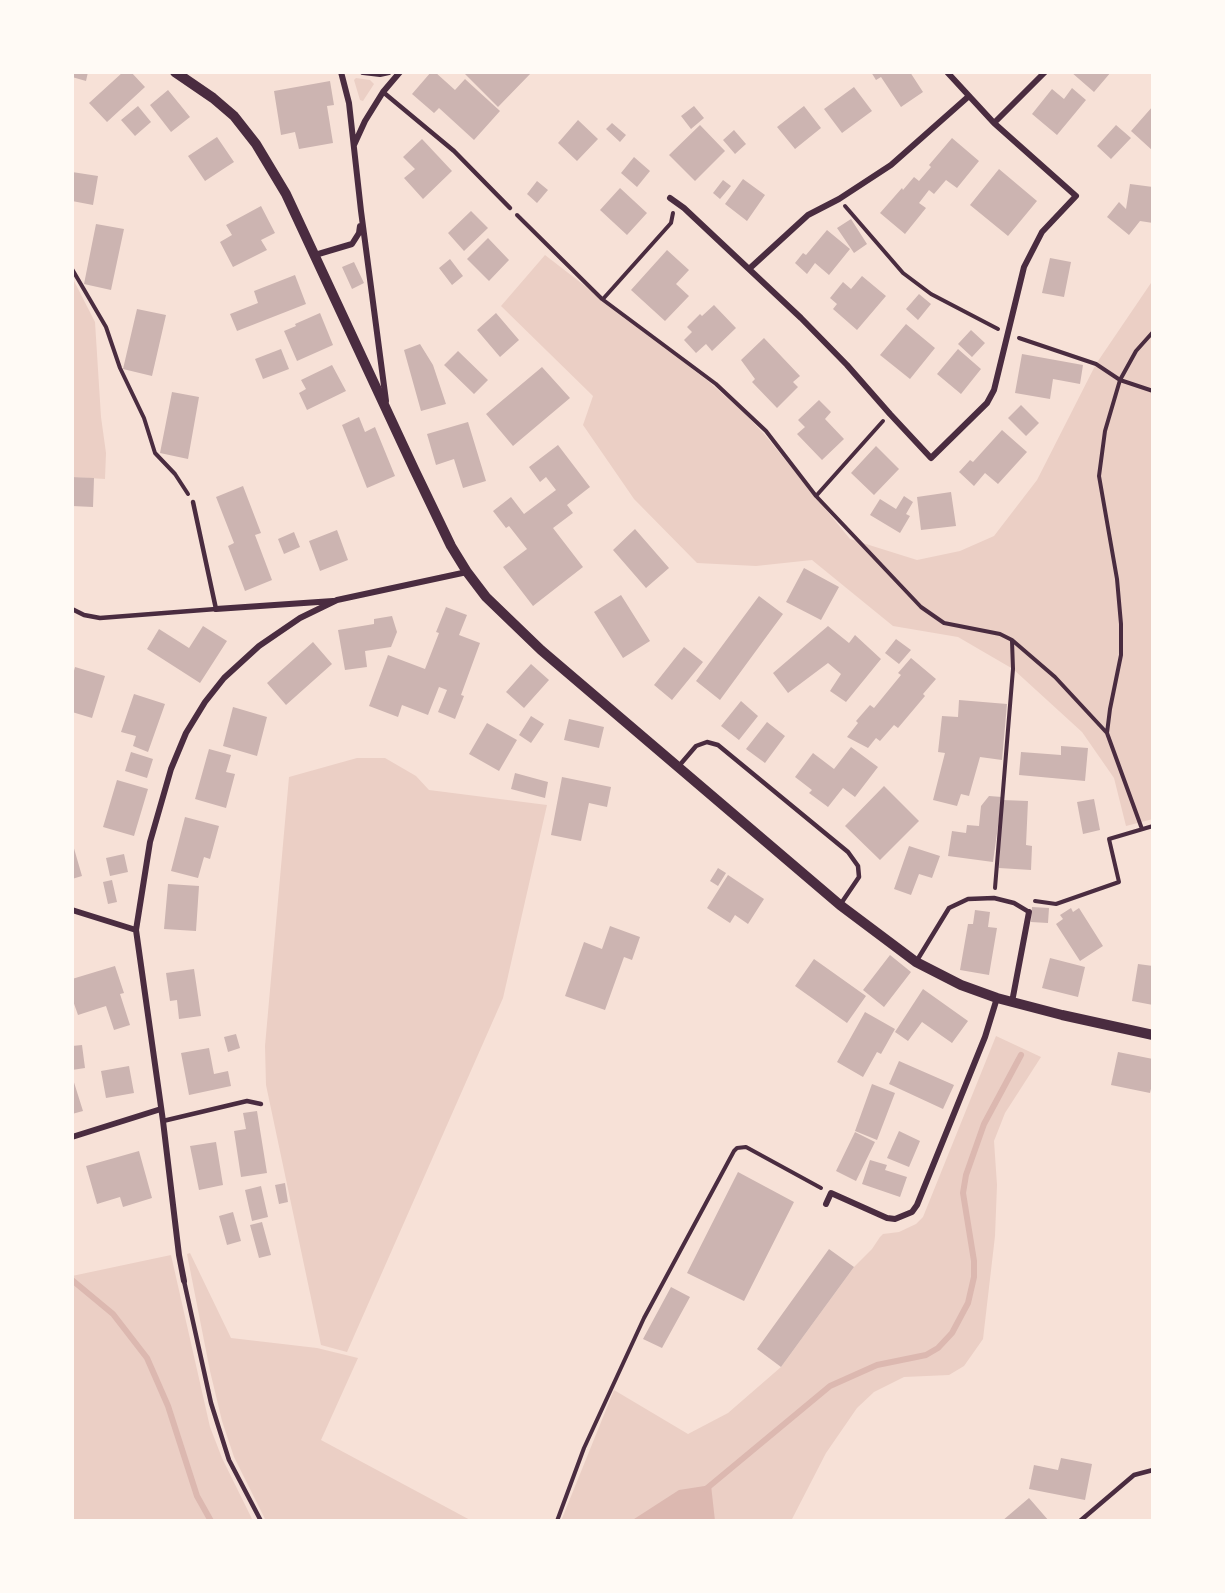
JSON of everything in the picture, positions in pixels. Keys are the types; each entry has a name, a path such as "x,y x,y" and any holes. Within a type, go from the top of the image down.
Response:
{"street":[{"path":"175,72 213,98 234,116 256,144 286,194 423,488 467,572 486,597 541,650 840,905 916,962 961,985 997,998 1153,1035"},
{"path":"340,72 349,103 386,407"},
{"path":"363,72 389,72"},
{"path":"354,146 365,121 383,92 400,72"},
{"path":"670,198 684,208 749,269 847,365 931,458 987,403 994,390 1024,267 1042,232 1076,196 994,123 947,72"},
{"path":"994,123 1045,72"},
{"path":"749,269 808,215 839,199 891,165 969,96"},
{"path":"315,255 354,243 359,232 361,211"},
{"path":"216,609 337,600 467,572"},
{"path":"184,1281 136,930 150,842 171,769 186,733 205,702 224,678 259,646 300,618 337,600"},
{"path":"72,910 136,930"},
{"path":"1012,1002 1029,912"},
{"path":"826,1204 831,1193 895,1220 912,1212 917,1205 985,1037 997,998"},
{"path":"72,1137 160,1109"}],"lane":[{"path":"383,92 454,151 510,208"},
{"path":"72,609 84,615 100,618 216,609 194,502"},
{"path":"678,767 696,746 707,742 718,746 848,852 858,866 859,877 840,905"},
{"path":"916,962 948,908 968,899 994,898 1014,903 1029,912"},
{"path":"163,1121 247,1101 261,1104"},
{"path":"184,1281 198,1349 218,1426 229,1460 261,1521"},
{"path":"1080,1521 1134,1475 1153,1470"}],"path":[{"path":"602,299 671,223 674,211 670,198"},
{"path":"839,199 903,273 930,294 1007,334 1096,364 1120,380 1153,391"},
{"path":"510,208 602,299 716,384 766,431 816,496 921,607 944,623 1000,634 1012,640 1055,677 1107,734 1142,829"},
{"path":"72,269 106,327 120,368 144,418 155,453 175,474 194,502"},
{"path":"1107,734 1121,655 1122,624 1117,579 1099,476 1105,431 1120,380 1136,351 1153,332"},
{"path":"816,496 890,414"},
{"path":"994,898 1013,669 1012,640"},
{"path":"1031,900 1056,904 1119,882 1109,839 1153,826"},
{"path":"557,1521 584,1448 644,1318 734,1151 737,1148 746,1148 831,1193"}],"shaded area":[{"path":"356,78 370,80 374,84 363,101 360,100 354,80"},
{"path":"545,255 708,381 742,411 765,435 850,539 917,560 960,551 994,536 1037,480 1096,364 1153,280 1153,819 1126,826 1114,778 1082,732 1013,669 958,637 893,626 812,560 756,566 697,563 634,499 583,425 593,396 501,306"},
{"path":"72,277 95,322 101,417 106,453 105,479 72,477"},
{"path":"357,758 385,758 416,776 429,790 547,805 503,998 347,1352 321,1345 266,1085 265,1046 289,777"},
{"path":"996,1036 1041,1057 1005,1113 994,1141 997,1185 995,1236 983,1339 964,1366 949,1375 904,1377 874,1392 857,1408 826,1453 791,1521 561,1521 614,1390 688,1434 728,1413 781,1367 854,1267 872,1249 880,1237 883,1234 899,1232 916,1224 923,1217"},
{"path":"190,1253 231,1338 317,1348 358,1358 321,1440 472,1521 266,1521 234,1457 222,1421 187,1254"},
{"path":"171,1255 210,1427 222,1458 253,1521 72,1521 72,1276"},
{"path":"711,1485 715,1521 631,1521 679,1490"}],"building":[{"path":"72,72 88,72 86,81 72,77"},
{"path":"123,72 131,72 145,87 107,122 89,103"},
{"path":"431,72 435,72 455,90 465,79 500,111 474,140 439,108 434,113 412,94"},
{"path":"463,72 532,72 498,107"},
{"path":"871,72 910,72 923,92 901,107 881,77 876,80"},
{"path":"1071,72 1111,72 1094,92"},
{"path":"330,81 334,105 327,106 333,143 299,149 295,132 281,135 274,91"},
{"path":"854,87 872,111 842,133 824,109"},
{"path":"1072,88 1086,100 1057,135 1032,114 1052,89 1064,99"},
{"path":"168,90 190,117 171,132 150,105"},
{"path":"138,106 151,122 135,136 121,120"},
{"path":"694,106 704,118 691,129 681,116"},
{"path":"804,106 821,128 795,149 777,127"},
{"path":"1153,106 1153,151 1131,131"},
{"path":"578,120 598,139 577,161 558,143"},
{"path":"612,123 626,135 620,142 606,129"},
{"path":"700,125 725,151 695,181 669,155"},
{"path":"1116,125 1131,138 1111,159 1097,146"},
{"path":"734,130 746,144 735,154 723,140"},
{"path":"217,137 234,162 205,181 188,156"},
{"path":"952,138 979,161 957,188 946,180 934,194 929,190 919,203 926,208 905,234 880,213 914,177 919,181 931,167 929,165"},
{"path":"422,139 452,171 423,199 404,178 415,169 403,157"},
{"path":"634,157 650,171 637,187 621,173"},
{"path":"999,169 1037,201 1008,236 970,205"},
{"path":"72,172 98,176 93,205 72,201"},
{"path":"743,179 765,195 747,221 725,204"},
{"path":"723,180 731,186 720,199 713,193"},
{"path":"537,181 548,190 537,203 527,194"},
{"path":"1130,184 1153,187 1153,223 1140,221 1129,235 1107,217 1119,202 1126,209"},
{"path":"620,188 647,213 627,235 600,210"},
{"path":"261,206 275,233 261,240 267,250 233,267 220,242 232,235 226,225"},
{"path":"471,211 488,228 464,251 448,233"},
{"path":"851,219 867,244 854,253 837,228"},
{"path":"96,224 124,229 111,290 84,284"},
{"path":"827,230 850,249 829,275 815,263 807,274 795,263 803,253 806,255"},
{"path":"488,238 509,260 489,281 467,259"},
{"path":"667,250 689,270 676,284 689,296 665,321 631,290"},
{"path":"1050,258 1071,262 1064,297 1042,293"},
{"path":"450,259 463,276 452,285 439,268"},
{"path":"354,262 364,283 352,289 342,267"},
{"path":"295,275 306,304 237,331 230,314 258,303 254,291"},
{"path":"862,276 886,296 857,330 833,309 837,304 830,298 843,282 851,289"},
{"path":"919,294 931,304 918,320 906,309"},
{"path":"714,305 736,328 712,351 706,344 696,353 684,340 692,332 687,327 700,314 702,316"},
{"path":"137,309 166,315 152,376 123,369"},
{"path":"320,313 333,345 297,361 284,331"},
{"path":"496,313 519,340 500,357 477,330"},
{"path":"906,324 935,348 910,379 880,355"},
{"path":"971,330 985,343 972,357 958,344"},
{"path":"764,338 800,376 793,382 798,387 777,408 752,382 755,379 741,360"},
{"path":"420,344 433,365 446,404 421,411 404,350"},
{"path":"281,349 289,369 263,379 255,359"},
{"path":"958,349 981,369 961,394 937,374"},
{"path":"458,351 488,380 474,394 444,365"},
{"path":"1022,354 1083,365 1080,384 1053,379 1050,399 1015,393"},
{"path":"332,365 346,391 307,410 299,393 306,389 301,380"},
{"path":"542,367 570,398 513,446 486,414"},
{"path":"172,392 199,397 188,459 160,453"},
{"path":"819,400 831,412 825,419 844,439 822,460 797,434 805,427 798,420"},
{"path":"1021,405 1039,423 1026,436 1008,418"},
{"path":"359,417 365,432 375,427 395,476 367,488 342,425"},
{"path":"468,422 486,481 463,488 454,459 436,465 427,434"},
{"path":"1002,430 1027,452 998,484 985,473 974,486 959,472 970,460 973,462"},
{"path":"558,445 590,487 567,505 573,513 553,528 583,567 533,606 503,567 527,549 509,526 506,528 493,511 511,497 524,514 556,490 546,477 540,482 529,467"},
{"path":"876,446 899,469 874,495 851,473"},
{"path":"72,477 94,478 93,507 72,506"},
{"path":"243,486 261,533 255,535 272,580 245,591 228,546 234,543 216,497"},
{"path":"951,492 956,526 921,530 917,497"},
{"path":"904,496 913,502 906,514 910,516 900,533 870,515 880,499 896,509"},
{"path":"635,529 669,568 646,588 613,550"},
{"path":"337,530 348,560 320,571 309,541"},
{"path":"294,532 300,547 284,554 278,539"},
{"path":"804,568 839,587 821,620 786,602"},
{"path":"621,595 650,641 623,658 594,612"},
{"path":"759,596 783,614 720,700 696,681"},
{"path":"446,607 467,615 459,635 480,643 455,719 438,712 447,690 439,687 428,715 402,705 398,717 369,706 388,655 425,669"},
{"path":"392,616 397,632 391,647 365,651 367,667 345,670 338,630 374,624 374,619"},
{"path":"203,626 227,641 200,683 147,649 159,629 189,648"},
{"path":"828,626 849,643 855,635 881,659 846,702 830,691 841,674 828,663 788,693 773,673"},
{"path":"896,639 911,650 899,664 885,653"},
{"path":"313,642 332,664 286,705 267,683"},
{"path":"684,647 703,662 672,700 654,685"},
{"path":"911,658 936,679 923,694 925,696 898,728 894,725 880,741 876,738 868,748 847,737 858,723 856,721 870,705 874,708 901,675 898,673"},
{"path":"531,664 549,680 524,708 506,692"},
{"path":"75,667 105,676 92,718 72,712 72,678"},
{"path":"134,694 165,704 148,752 133,746 136,736 121,732"},
{"path":"959,700 1007,704 1002,760 980,757 969,796 961,794 957,806 933,800 945,753 938,752 942,716 958,717"},
{"path":"741,701 758,716 739,740 721,726"},
{"path":"233,707 267,717 257,756 223,746"},
{"path":"531,716 544,724 531,743 519,735"},
{"path":"569,719 604,727 599,748 564,740"},
{"path":"767,722 785,736 765,763 746,749"},
{"path":"487,723 517,740 499,771 469,754"},
{"path":"1061,746 1088,748 1085,781 1019,775 1021,752 1061,755"},
{"path":"851,747 878,767 855,797 843,788 828,807 809,793 812,790 795,777 813,753 834,769"},
{"path":"209,749 231,755 226,772 235,774 226,808 195,799"},
{"path":"131,752 153,759 147,778 125,771"},
{"path":"515,773 548,782 545,798 511,789"},
{"path":"562,777 611,787 607,807 589,803 581,841 551,835"},
{"path":"117,780 148,789 134,836 103,827"},
{"path":"884,786 919,821 880,860 845,826"},
{"path":"989,796 1002,797 993,862 948,856 952,831 966,833 967,825 979,826 981,806"},
{"path":"1094,799 1100,830 1083,834 1077,802"},
{"path":"1002,800 1028,801 1026,845 1032,846 1031,870 999,868"},
{"path":"185,817 219,826 210,859 204,857 198,878 171,871"},
{"path":"72,846 82,876 72,879"},
{"path":"909,846 940,856 932,878 919,874 911,895 894,889"},
{"path":"124,854 128,872 110,876 106,858"},
{"path":"718,868 726,873 718,886 710,881"},
{"path":"728,875 764,899 748,924 735,915 730,923 707,908"},
{"path":"112,880 117,902 108,904 103,882"},
{"path":"168,884 199,886 196,931 164,929"},
{"path":"1032,907 1049,908 1048,923 1031,922"},
{"path":"1071,908 1073,912 1079,908 1103,946 1080,961 1056,924 1063,919 1060,915"},
{"path":"975,910 990,912 988,927 997,928 989,975 960,970 968,924 973,924"},
{"path":"610,926 640,937 632,960 624,957 605,1010 565,996 584,942 602,949"},
{"path":"890,955 911,972 884,1007 863,990"},
{"path":"1050,958 1085,967 1078,997 1042,988"},
{"path":"814,959 866,996 847,1023 795,986"},
{"path":"1138,964 1153,966 1153,1005 1132,1001"},
{"path":"115,966 124,993 120,994 130,1025 114,1030 106,1006 78,1015 72,998 72,979"},
{"path":"194,969 201,1016 179,1019 177,1000 170,1001 166,973"},
{"path":"923,989 968,1021 952,1043 922,1022 908,1041 895,1032"},
{"path":"865,1012 895,1029 881,1054 877,1052 863,1077 837,1062"},
{"path":"236,1034 240,1048 228,1052 224,1037"},
{"path":"82,1045 85,1068 72,1070 72,1046"},
{"path":"209,1048 214,1074 228,1071 231,1086 189,1095 181,1053"},
{"path":"1118,1052 1153,1059 1153,1080 1150,1093 1111,1085"},
{"path":"899,1061 954,1085 943,1109 889,1084"},
{"path":"129,1066 134,1093 106,1098 101,1071"},
{"path":"72,1076 83,1111 72,1114"},
{"path":"872,1084 895,1093 877,1140 855,1131"},
{"path":"257,1111 267,1173 241,1177 234,1131 246,1129 243,1113"},
{"path":"899,1131 920,1141 909,1167 887,1158"},
{"path":"855,1132 875,1142 856,1181 836,1171"},
{"path":"216,1142 223,1185 199,1190 190,1146"},
{"path":"139,1151 152,1198 123,1207 120,1197 97,1204 86,1166"},
{"path":"870,1160 887,1165 885,1170 907,1177 900,1197 862,1184"},
{"path":"738,1172 794,1202 744,1301 687,1273"},
{"path":"285,1183 288,1202 279,1204 275,1185"},
{"path":"261,1186 268,1217 252,1221 245,1190"},
{"path":"233,1212 241,1241 227,1245 219,1216"},
{"path":"262,1222 271,1255 259,1258 250,1225"},
{"path":"829,1249 854,1267 781,1367 757,1349"},
{"path":"671,1287 690,1297 662,1348 643,1339"},
{"path":"1061,1458 1092,1464 1085,1500 1029,1489 1034,1465 1058,1470"},
{"path":"1029,1498 1049,1521 1002,1521"}],"waterway":[{"path":"706,1489 830,1386 877,1365 926,1355 938,1348 952,1333 968,1303 974,1277 974,1261 963,1193 966,1175 984,1124 1021,1055"},
{"path":"72,1280 113,1314 147,1358 168,1406 197,1496 211,1521"}]}
